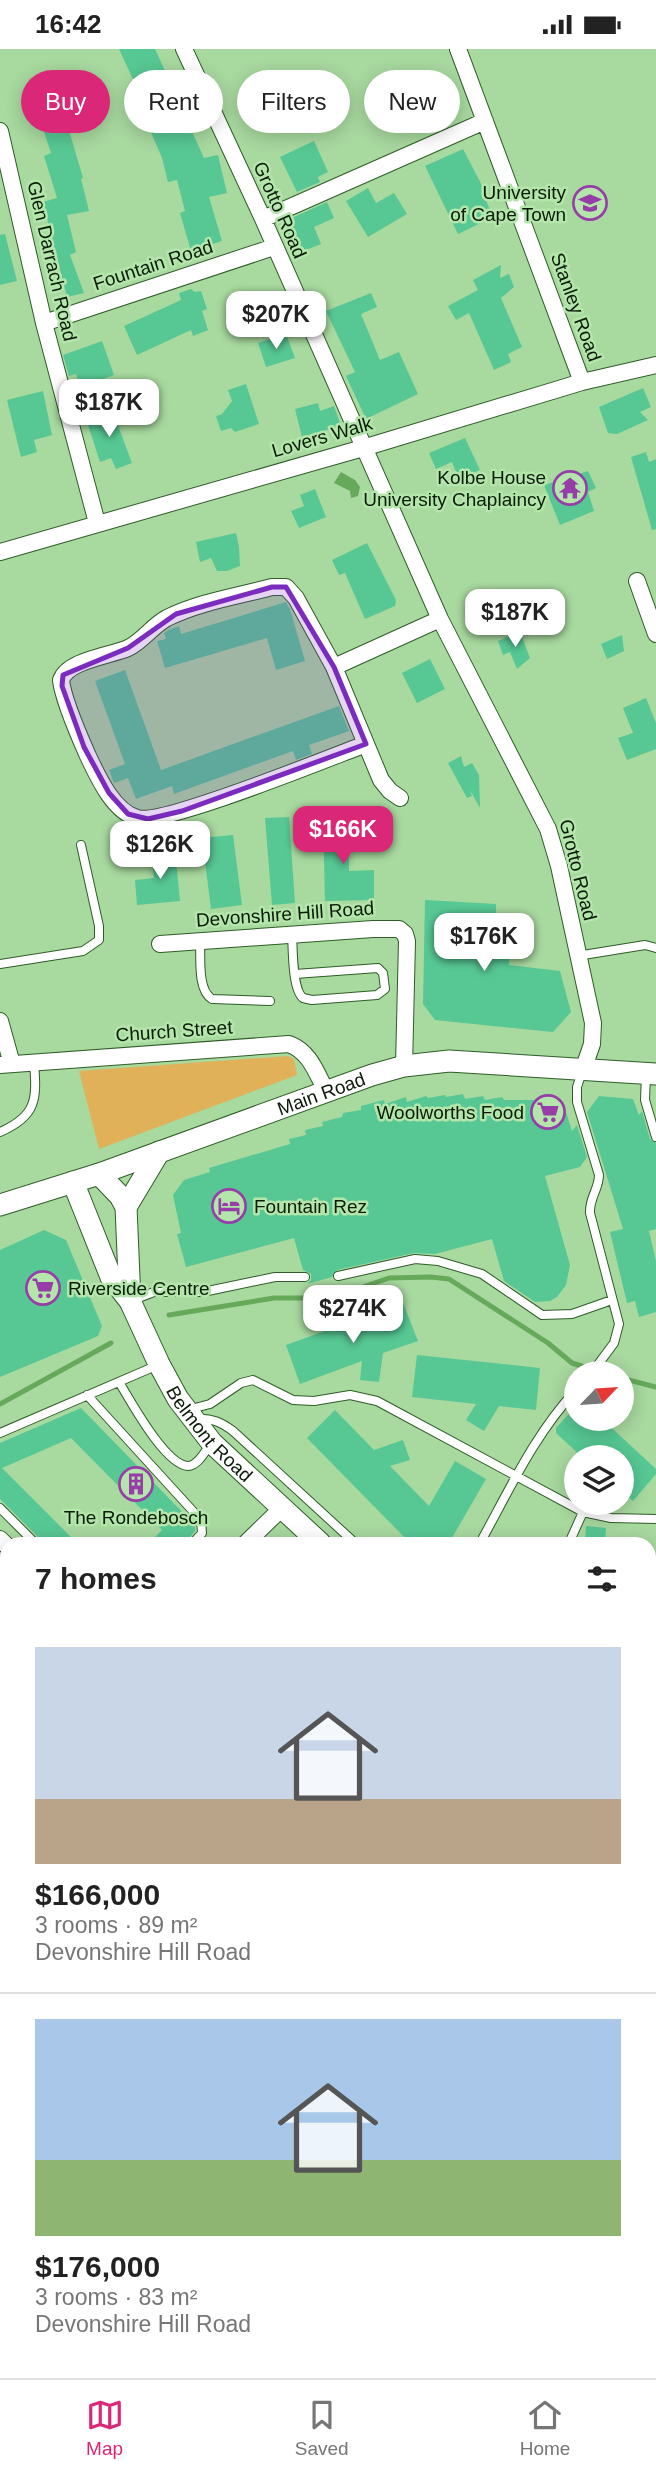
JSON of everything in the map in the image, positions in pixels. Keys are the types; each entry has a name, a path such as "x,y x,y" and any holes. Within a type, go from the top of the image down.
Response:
{"main road":[{"name":"Main Road","path":"0,1205 99,1174 326,1091 404,1066 449,1061 651,1074"},
{"path":"126,1207 159,1152"},
{"path":"99,1174 120,1196 126,1207"},
{"name":"Belmont Road","path":"74,1182 111,1277 130,1301 159,1364 190,1415 212,1443 313,1537"},
{"name":"Belmont Road","path":"126,1207 130,1301"}],"street":[{"name":"Grotto Road","path":"184,49 440,619 548,829 559,866 594,1034 583,1070"},
{"name":"Stanley Road","path":"458,49 582,382"},
{"path":"262,219 485,121"},
{"name":"Glen Darrach Road","path":"0,131 44,323 97,523"},
{"name":"Fountain Road","path":"44,323 274,247"},
{"name":"Lovers Walk","path":"0,552 582,382 656,365"},
{"path":"637,581 656,634"},
{"path":"366,744 182,811 140,819 128,814 120,806 94,768 61,680 71,668 128,648 167,618 204,605 280,586 289,589 334,667 385,786 400,798"},
{"path":"334,667 440,619"},
{"name":"Devonshire Hill Road","path":"160,944 391,927 402,931 407,941 404,1066"},
{"path":"0,1021 6,1065"},
{"name":"Church Street","path":"6,1065 289,1044 305,1054 326,1091"},
{"path":"252,1537 282,1508"}],"lane":[{"path":"0,964 83,951 99,940 99,926 82,845"},
{"path":"292,934 295,974 297,994 306,999 377,995 385,989 383,973 378,968 295,974"},
{"path":"200,941 203,988 207,997 270,1001"},
{"path":"578,956 645,945 656,948"},
{"path":"0,1132 19,1122 33,1105 36,1096 34,1063"},
{"path":"583,1070 577,1087 577,1102 599,1175 590,1213 618,1324 614,1343 602,1361"},
{"path":"651,1074 645,1100 656,1137"},
{"path":"338,1276 415,1259 438,1261 482,1274 542,1315 572,1314 612,1300"},
{"path":"130,1301 154,1292 203,1292 275,1277 305,1277"},
{"path":"0,1433 159,1364"},
{"path":"190,1415 216,1402 241,1383 253,1380 293,1400 303,1402 336,1396 365,1397 564,1501"},
{"path":"119,1382 154,1437 180,1463 192,1465 212,1443"},
{"path":"86,1395 201,1520 202,1533 198,1537"},
{"path":"483,1537 551,1418 564,1403"},
{"path":"190,1415 220,1422 233,1431 348,1537"},
{"path":"0,1508 29,1537"},
{"path":"573,1537 582,1515"},
{"path":"599,1515 611,1518 656,1519"}],"highlighted area":[{"path":"272,587 286,587 334,667 366,744 182,811 148,819 128,814 109,793 84,747 62,686 63,675 128,648 176,614"}],"shaded area":[{"path":"341,472 355,480 360,487 358,496 351,498 350,491 334,483"},
{"path":"288,1056 294,1059 297,1075 99,1149 79,1071"}],"building":[{"path":"119,49 155,49 165,70 129,70"},
{"path":"44,133 70,133 89,211 67,215 76,252 70,255 84,293 67,297 43,202 57,198 44,156 51,153"},
{"path":"151,133 193,133 204,158 218,155 227,193 209,197 222,241 191,251 180,213 185,211 177,180 168,182"},
{"path":"314,141 328,172 318,177 320,182 297,192 280,157"},
{"path":"463,149 488,197 485,198 493,217 458,234 425,166"},
{"path":"368,188 376,203 394,193 407,214 368,237 346,201"},
{"path":"327,202 334,218 314,227 321,244 293,255 281,223"},
{"path":"5,234 17,281 0,285 0,235"},
{"path":"501,265 500,278 509,274 514,287 501,298 522,347 508,354 511,362 494,370 469,313 456,320 448,306 478,290 473,280"},
{"path":"191,289 195,292 201,291 207,309 202,311 208,330 193,336 191,330 137,355 124,326 181,300 179,293"},
{"path":"371,293 377,307 361,314 380,360 399,352 418,394 366,419 346,376 355,372 326,311"},
{"path":"286,334 295,358 266,367 258,343"},
{"path":"102,341 114,375 95,382 100,393 84,398 76,374 69,376 63,355"},
{"path":"246,384 259,424 235,432 231,428 221,431 216,416 222,414 232,401 228,390"},
{"path":"643,388 651,407 640,412 648,420 617,434 608,433 599,407"},
{"path":"43,391 52,435 34,440 37,452 21,457 7,400"},
{"path":"318,403 320,411 334,406 341,426 302,437 295,409"},
{"path":"111,407 132,463 116,469 111,458 100,462 88,425 97,422 94,413"},
{"path":"465,438 480,470 459,479 452,462 436,469 429,453"},
{"path":"646,452 649,462 656,459 656,529 652,530 631,457"},
{"path":"588,471 596,488 588,492 594,511 560,525 544,485"},
{"path":"315,489 326,517 299,528 291,511 304,506 300,495"},
{"path":"236,533 240,566 227,571 217,571 211,558 200,562 196,542"},
{"path":"367,543 396,600 395,606 365,619 345,573 339,575 332,560"},
{"path":"286,602 305,661 276,670 267,638 165,668 157,641 166,639 164,633 168,630 179,626 181,634"},
{"path":"520,632 530,658 517,669 510,652 503,655 498,641"},
{"path":"622,635 624,651 607,659 601,644"},
{"path":"430,659 445,689 417,703 402,673"},
{"path":"125,670 161,770 339,706 349,731 309,745 312,754 296,760 293,751 174,794 172,786 136,799 128,778 114,783 109,770 125,764 95,681"},
{"path":"646,698 656,723 656,749 627,760 618,738 633,733 623,708"},
{"path":"461,756 464,767 472,763 479,775 480,808 470,790 472,796 467,798 448,763"},
{"path":"289,817 295,903 272,905 265,818"},
{"path":"323,817 348,817 349,871 374,870 374,900 325,901"},
{"path":"233,835 242,905 211,909 202,838"},
{"path":"175,850 180,901 137,905 135,880 154,878 151,853"},
{"path":"425,900 496,904 496,929 511,930 509,965 560,971 571,1012 553,1032 435,1020 423,1004"},
{"path":"463,1094 465,1099 483,1096 485,1100 502,1097 504,1100 556,1100 565,1109 572,1131 577,1125 587,1157 580,1167 545,1176 570,1265 566,1285 557,1297 550,1301 535,1302 504,1281 492,1239 435,1254 414,1253 337,1270 332,1277 307,1284 311,1280 311,1274 303,1270 294,1238 186,1267 177,1234 181,1233 173,1195 184,1180 210,1172 209,1168 290,1144 289,1139 306,1135 305,1130 323,1126 322,1122 342,1117 343,1113 361,1110 361,1106 384,1100 385,1104 406,1097 407,1102 426,1096 428,1098"},
{"path":"599,1096 633,1099 639,1115 642,1111 650,1139 656,1143 656,1229 649,1231 656,1261 656,1312 639,1317 635,1301 627,1303 610,1232 623,1229 587,1112"},
{"name":"Riverside Centre","path":"44,1230 66,1240 102,1326 98,1336 0,1377 0,1250"},
{"path":"403,1303 418,1341 383,1353 379,1382 360,1380 362,1361 300,1384 286,1345"},
{"path":"417,1355 540,1368 536,1410 499,1406 484,1431 466,1420 476,1404 412,1397"},
{"name":"The Rondebosch","path":"81,1408 195,1525 195,1531 190,1537 155,1537 162,1530 71,1438 2,1468 71,1537 38,1537 0,1499 0,1443"},
{"path":"335,1410 374,1450 403,1440 410,1460 390,1466 429,1506 455,1461 486,1479 452,1537 404,1537 307,1438"},
{"path":"564,1419 564,1431 615,1431 630,1445 569,1445 556,1433 556,1428"},
{"path":"634,1449 656,1469 656,1474 634,1500"},
{"path":"586,1526 606,1528 605,1537 585,1537"}],"waterway":[{"path":"169,1315 274,1298 342,1294 389,1278 449,1279 548,1343 570,1361"},
{"path":"0,1404 111,1343"},
{"path":"634,1381 656,1387"}],"place":[{"name":"University of Cape Town","path":"590,203"},
{"name":"Kolbe House University Chaplaincy","path":"570,488"},
{"name":"Woolworths Food","path":"548,1112"},
{"name":"Fountain Rez","path":"229,1206"},
{"name":"Riverside Centre","path":"43,1288"},
{"name":"The Rondebosch","path":"136,1484"}]}
